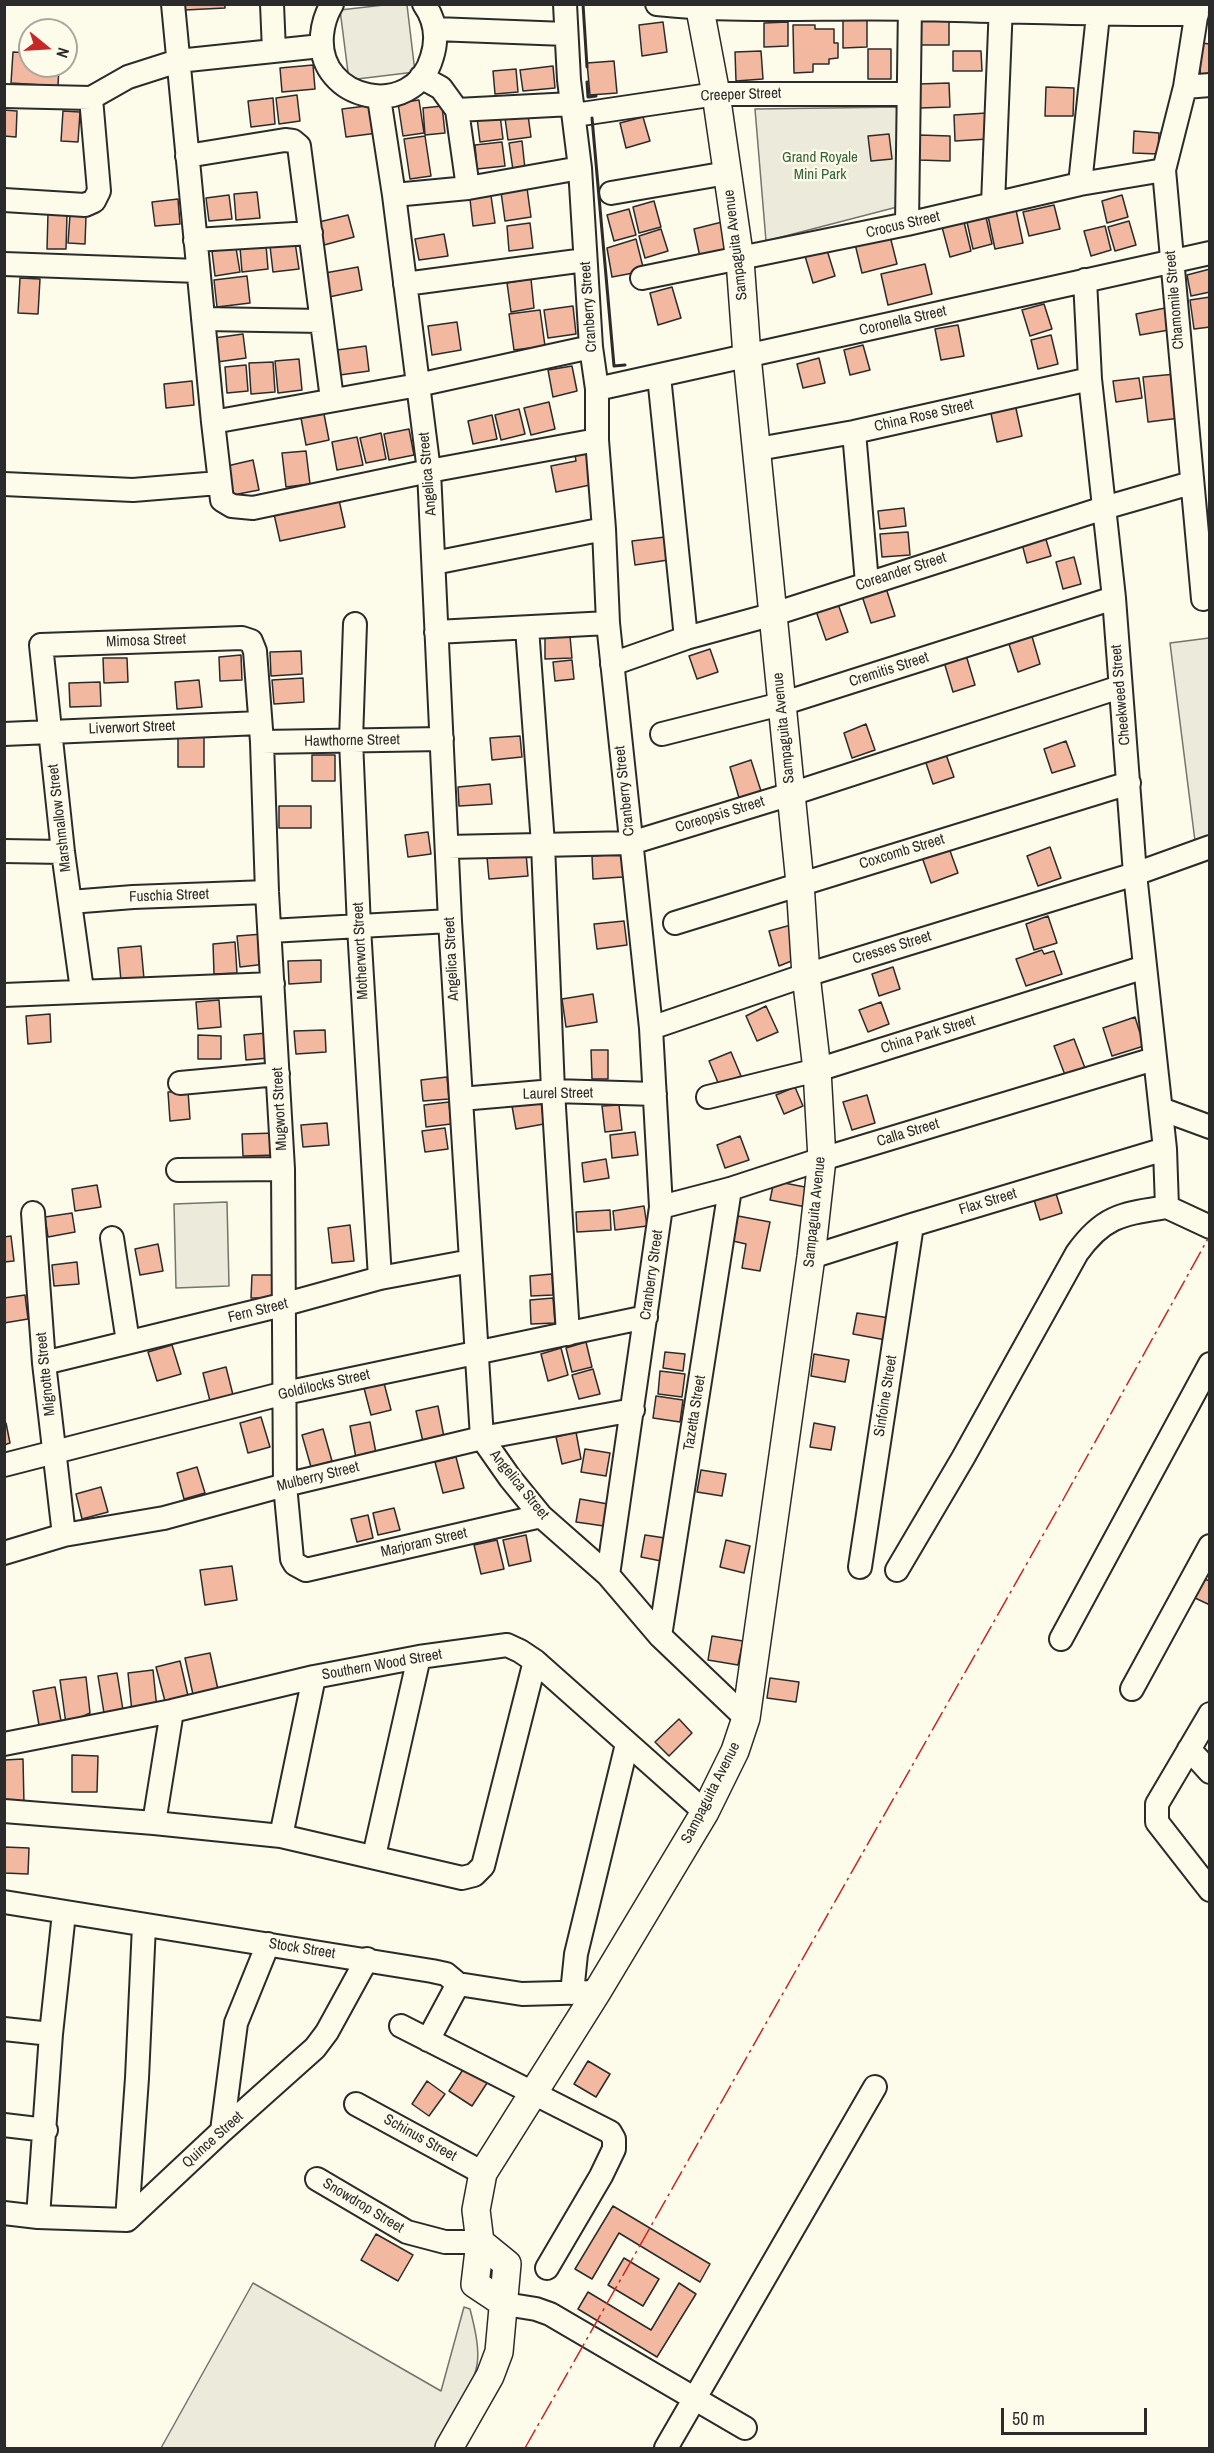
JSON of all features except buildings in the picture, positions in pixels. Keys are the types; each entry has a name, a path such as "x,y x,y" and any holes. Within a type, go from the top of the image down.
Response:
{"main road":[{"name":"Sampaguita Avenue","path":"505,2304 476,2284 480,2242 476,2210 483,2173 535,2094 584,1993 705,1812 735,1751 746,1718 811,1257 822,1159 817,1070 806,975 800,883 747,356 740,260 716,94 699,7"},
{"path":"449,2448 490,2376 499,2352 505,2304"}],"street":[{"path":"173,4 222,500 226,504 241,508 253,508 429,471 597,440"},
{"path":"272,4 274,51"},
{"path":"332,4 323,23 321,46 323,57 331,72 343,85 358,93 379,98 408,89 431,63 435,46 435,29 430,13 424,4"},
{"name":"Cranberry Street","path":"565,4 580,168 591,347 597,389 597,440 608,623 651,1028 661,1207 608,1575"},
{"path":"657,4 699,7 1001,8 1098,15 1198,9"},
{"path":"907,224 910,7"},
{"path":"993,204 1001,8"},
{"name":"Chamomile Street","path":"1198,9 1185,87 1164,170 1191,483 1203,521 1203,599"},
{"path":"1080,184 1098,15"},
{"path":"435,29 566,34"},
{"path":"4,96 91,98 128,77 178,62 321,46"},
{"path":"421,77 441,88 457,110 468,188"},
{"path":"1185,87 1209,84"},
{"name":"Creeper Street","path":"457,110 573,109 716,94 908,93"},
{"path":"4,200 85,205 94,201 99,190 91,98"},
{"name":"Angelica Street","path":"379,98 394,195 429,471 450,921 482,1438 510,1478 542,1516 608,1575 660,1636 746,1718"},
{"path":"187,156 293,141 299,146 332,399"},
{"path":"394,195 468,188 580,168"},
{"name":"Crocus Street","path":"642,278 740,260 1080,184 1164,170"},
{"path":"611,193 727,173"},
{"path":"195,240 311,233"},
{"name":"Coronella Street","path":"597,389 1209,253"},
{"path":"405,284 585,260"},
{"path":"4,264 198,271"},
{"name":"Cheekweed Street","path":"1085,280 1090,379 1113,598 1135,874 1165,1149 1167,1207"},
{"path":"203,319 322,321"},
{"path":"213,422 418,385 591,347"},
{"path":"660,376 686,638"},
{"name":"China Rose Street","path":"758,449 854,432 1090,379"},
{"path":"854,432 867,583"},
{"path":"4,484 133,490 219,483"},
{"name":"Coreander Street","path":"612,663 686,638 774,614 1104,508 1191,483"},
{"path":"434,563 604,529"},
{"name":"Cremitis Street","path":"662,734 781,704 1113,598"},
{"path":"436,632 608,623"},
{"name":"Motherwort Street","path":"355,624 351,740 359,927 380,1278"},
{"path":"527,628 543,844 553,1092 568,1334"},
{"name":"Mimosa Street","path":"41,645 242,638 251,641"},
{"name":"Mugwort Street","path":"251,641 255,651 261,733 267,892 283,1169 282,1305 285,1485 292,1559 295,1564 306,1570"},
{"name":"Marshmallow Street","path":"41,645 63,852 82,990"},
{"name":"Coreopsis Street","path":"447,848 631,843 791,794 1120,687"},
{"name":"Liverwort Street","path":"4,734 49,731 261,733"},
{"name":"Hawthorne Street","path":"261,733 351,740 442,739"},
{"name":"Coxcomb Street","path":"675,923 1129,783"},
{"name":"Cresses Street","path":"651,1028 806,975 1135,874 1209,846"},
{"path":"4,851 63,852"},
{"name":"Fuschia Street","path":"70,902 267,892"},
{"path":"270,931 450,921"},
{"name":"China Park Street","path":"708,1097 817,1070 1145,967"},
{"path":"4,995 82,990 273,984"},
{"name":"Calla Street","path":"661,1207 730,1190 822,1159 1155,1059"},
{"path":"180,1083 278,1074"},
{"name":"Laurel Street","path":"461,1099 553,1092 655,1094"},
{"path":"1161,1109 1209,1127"},
{"name":"Flax Street","path":"811,1257 1165,1149"},
{"path":"178,1170 283,1169"},
{"name":"Tazetta Street","path":"660,1636 730,1190"},
{"path":"897,1570 963,1458 1077,1253 1097,1228 1113,1218 1167,1207 1209,1227"},
{"name":"Mignotte Street","path":"33,1213 44,1363 64,1535"},
{"name":"Sinfoine Street","path":"861,1567 912,1225"},
{"path":"112,1238 128,1342"},
{"name":"Fern Street","path":"44,1363 282,1305 380,1278 471,1261"},
{"name":"Goldilocks Street","path":"4,1465 285,1393 646,1317"},
{"path":"1061,1639 1209,1364"},
{"name":"Mulberry Street","path":"4,1552 64,1535 164,1518 285,1485 482,1438 633,1410"},
{"name":"Marjoram Street","path":"306,1570 542,1516"},
{"path":"1132,1689 1209,1546"},
{"name":"Southern Wood Street","path":"4,1744 172,1711 314,1677 419,1657 507,1645 535,1661 705,1812"},
{"path":"374,1856 419,1657"},
{"path":"4,1811 281,1836 462,1878 474,1875 483,1866 535,1661"},
{"path":"281,1836 314,1677"},
{"path":"154,1823 172,1711"},
{"path":"1209,1714 1158,1804 1156,1821 1209,1890"},
{"path":"584,1993 576,1954 627,1744"},
{"path":"1189,1749 1209,1772"},
{"name":"Stock Street","path":"4,1902 367,1959 446,1974 458,1984 522,1994 584,1993"},
{"path":"38,2217 46,2130 51,2034 64,1913"},
{"path":"4,2214 127,2220 137,2079 144,1925"},
{"path":"222,2131 236,2023 267,1944"},
{"name":"Quince Street","path":"127,2220 315,2048 327,2032 367,1959"},
{"path":"428,2040 458,1984"},
{"path":"401,2026 610,2132 614,2139 614,2149 601,2176 547,2268"},
{"path":"4,2029 51,2034"},
{"path":"666,2448 875,2087"},
{"name":"Schinus Street","path":"356,2104 483,2173"},
{"path":"4,2126 46,2130"},
{"name":"Snowdrop Street","path":"317,2179 407,2232 445,2242 480,2242"},
{"path":"505,2304 536,2309 550,2314 745,2428"}],"green space":[{"path":"407,5 415,72 349,80 340,10"},
{"name":"Grand Royale Mini Park","path":"901,107 901,206 766,241 755,109"},
{"path":"1209,638 1209,843 1196,849 1170,643"},
{"path":"227,1202 229,1286 176,1288 174,1204"},
{"path":"253,2283 441,2391 464,2307 470,2309 477,2344 477,2365 465,2397 434,2448 161,2448"}],"wall":[{"path":"583,4 587,67"},
{"path":"587,82 588,97 596,96"},
{"path":"592,118 614,366 625,365"}],"power":[{"path":"525,2448 1064,1498 1210,1235"}]}
